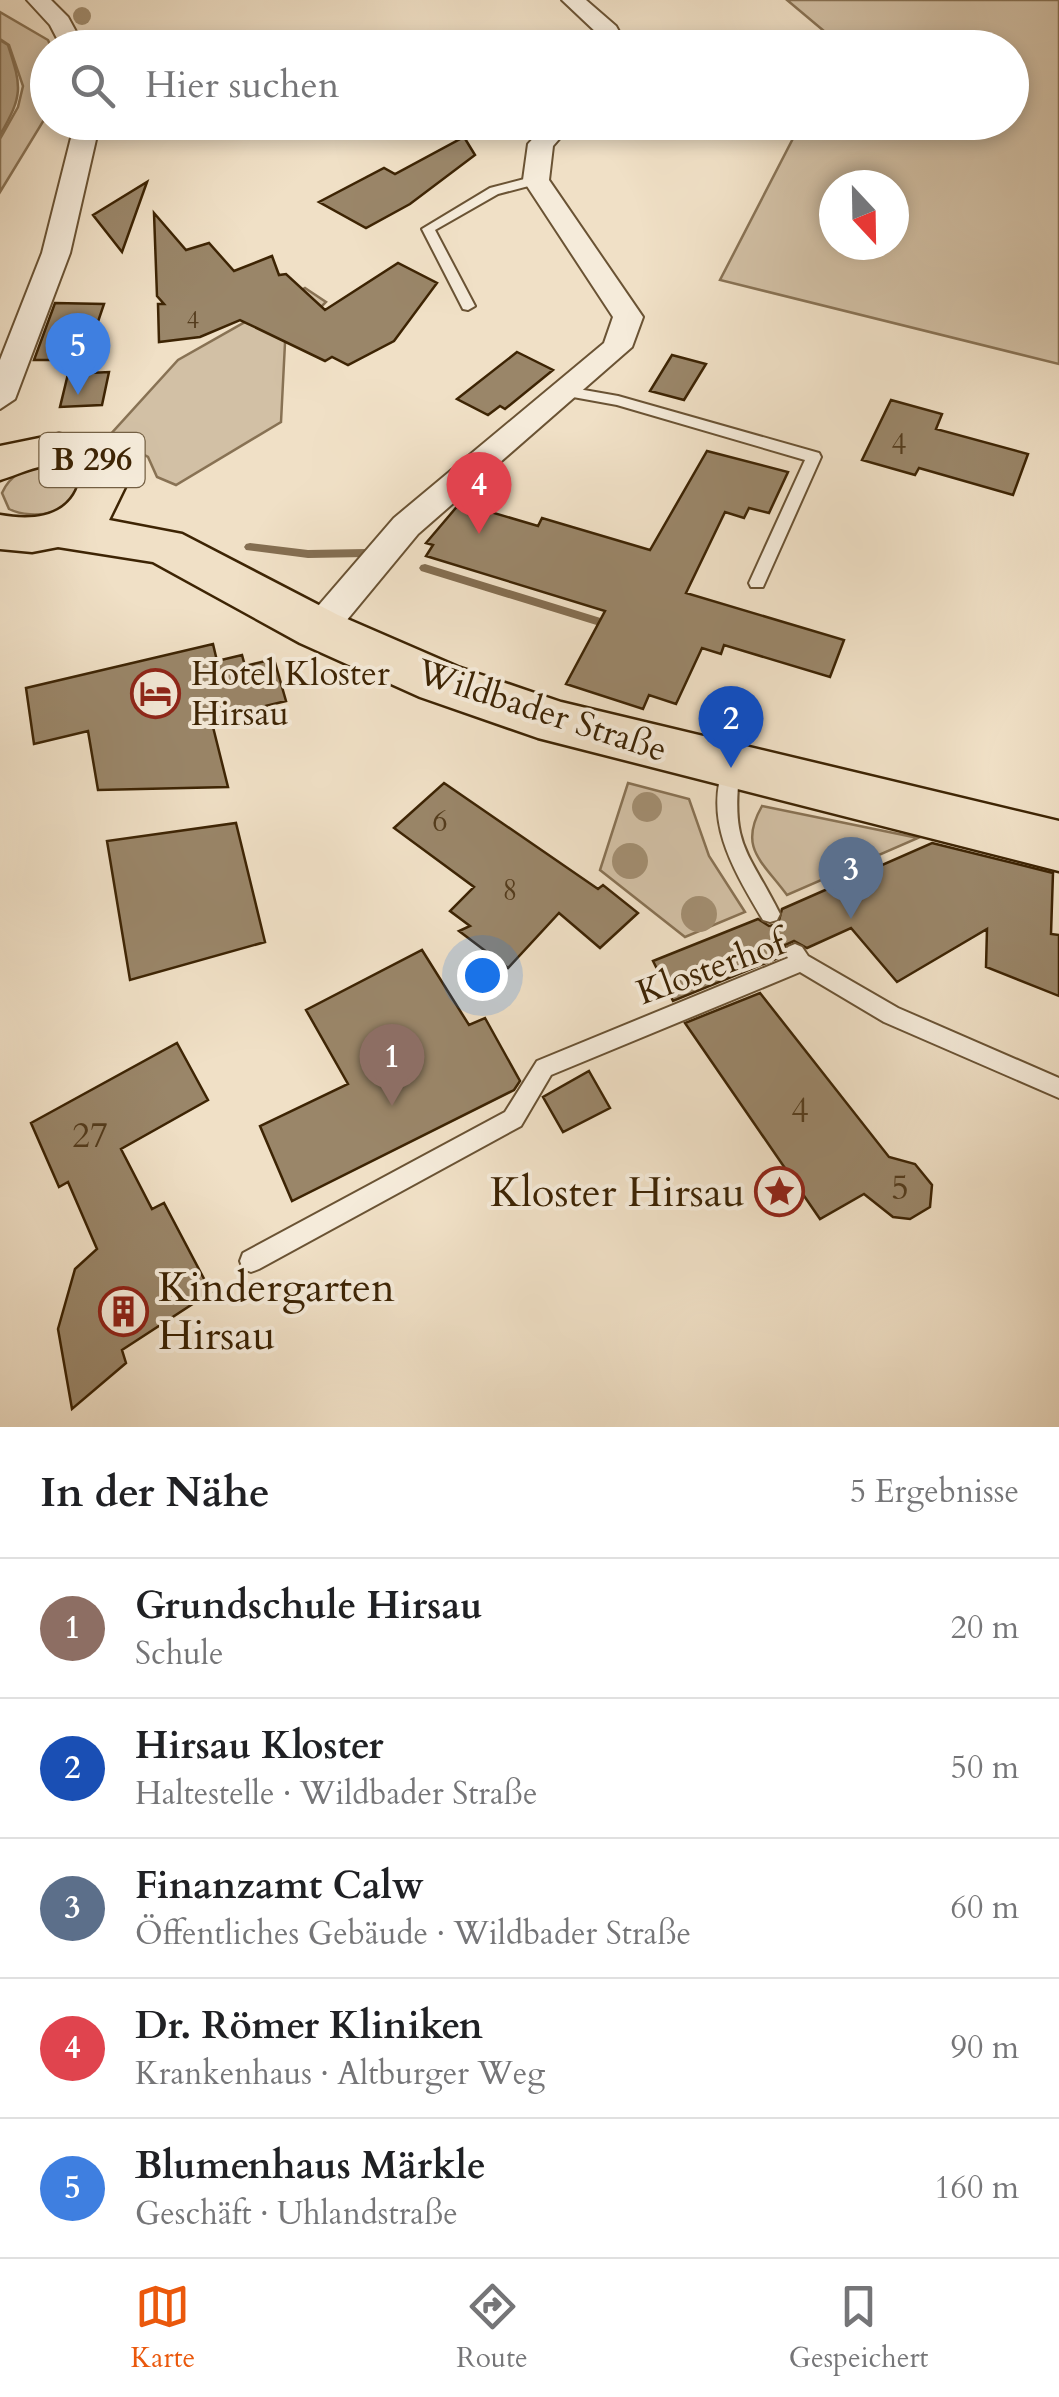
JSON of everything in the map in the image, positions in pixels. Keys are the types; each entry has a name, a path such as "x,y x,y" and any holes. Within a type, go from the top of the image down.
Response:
{"main road":[{"name":"B 296","path":"10,453 65,450 92,460 100,470 103,492 87,514 20,537"},
{"name":"Wildbader Straße","path":"103,492 141,520 164,546 319,628 440,682 558,724 1059,846"},
{"name":"Wildbader Straße","path":"20,537 164,546"}],"street":[{"path":"38,0 64,30"},
{"path":"573,0 607,30"},
{"path":"0,398 56,254 84,140"},
{"path":"319,628 406,526 617,346 628,317 536,180 540,144 544,140"}],"lane":[{"path":"468,306 428,229 494,192 536,180"},
{"path":"567,392 618,401 814,457 757,583"},
{"path":"731,768 724,809 727,840 770,914"},
{"name":"Klosterhof","path":"251,1261 513,1119 544,1068 798,958 891,1014 1059,1088"}],"shaded area":[{"path":"787,0 1059,0 1059,364 720,280 792,140 1029,140 1029,30 823,30"},
{"path":"0,12 31,30 32,140 0,192 0,139 18,107 23,86 9,45 0,39"},
{"path":"0,40 8,45 18,91 0,135"},
{"path":"305,288 326,302 285,343 281,422 176,485 157,477 148,457 109,436 178,360"},
{"path":"48,464 70,468 80,481 71,501 63,508 41,514 9,509 2,493 10,480"},
{"path":"628,783 689,799 709,856 745,912 685,937 600,870"},
{"path":"762,806 918,838 787,895 756,854 753,844 755,820"}],"building":[{"path":"458,140 466,140 475,155 410,204 366,228 319,202 384,168 395,174"},
{"path":"147,182 122,252 93,215"},
{"path":"154,213 186,250 209,243 234,271 272,256 279,275 286,274 325,310 398,263 437,283 394,341 348,365 332,357 325,361 240,320 200,337 159,342 158,304 164,304 157,296"},
{"path":"55,303 104,304 85,360 34,360"},
{"path":"517,352 553,370 505,409 500,406 488,415 457,399"},
{"path":"672,355 706,364 684,400 650,391"},
{"path":"109,372 102,405 60,407 68,374"},
{"path":"891,400 942,414 936,429 1028,454 1013,495 919,468 915,475 862,460"},
{"path":"707,451 788,472 769,513 749,508 744,518 725,512 686,593 844,640 830,677 724,645 721,654 702,648 676,704 649,695 643,709 566,684 605,611 426,556 433,545 426,543 460,503 538,526 542,518 650,550"},
{"name":"Hotel Kloster Hirsau","path":"213,644 217,661 242,655 245,666 274,659 286,701 211,719 228,787 98,790 88,731 34,744 26,688"},
{"path":"444,783 598,889 603,885 638,913 600,948 559,913 508,968 459,931 470,926 450,911 474,887 394,828"},
{"path":"236,823 265,942 130,980 107,841"},
{"path":"932,843 1053,873 1051,934 1059,935 1059,996 986,967 987,929 897,982 851,928 807,948 794,941 785,945 783,956 673,1001 653,961 758,919 769,926 778,924 782,909"},
{"path":"422,950 469,1025 485,1018 520,1081 514,1090 292,1201 260,1126 348,1084 306,1010"},
{"path":"760,993 889,1157 915,1164 932,1185 930,1207 910,1219 893,1217 864,1194 820,1219 685,1023"},
{"path":"177,1043 208,1100 121,1149 152,1209 164,1203 211,1292 122,1350 126,1363 72,1409 58,1329 75,1269 97,1249 68,1182 59,1187 31,1123"},
{"path":"589,1071 610,1108 563,1132 543,1097"}],"waterway":[{"path":"250,547 308,554 366,553"},
{"path":"425,568 603,623"}],"place":[{"name":"Blumenhaus Märkle","path":"78,395"},
{"name":"Dr. Römer Kliniken","path":"479,534"},
{"name":"Hotel Kloster Hirsau","path":"156,694"},
{"name":"Hirsau Kloster","path":"731,768"},
{"name":"Finanzamt Calw","path":"851,919"},
{"name":"Grundschule Hirsau","path":"392,1106"},
{"name":"Kloster Hirsau","path":"780,1192"},
{"name":"Kindergarten Hirsau","path":"123,1311"}]}
